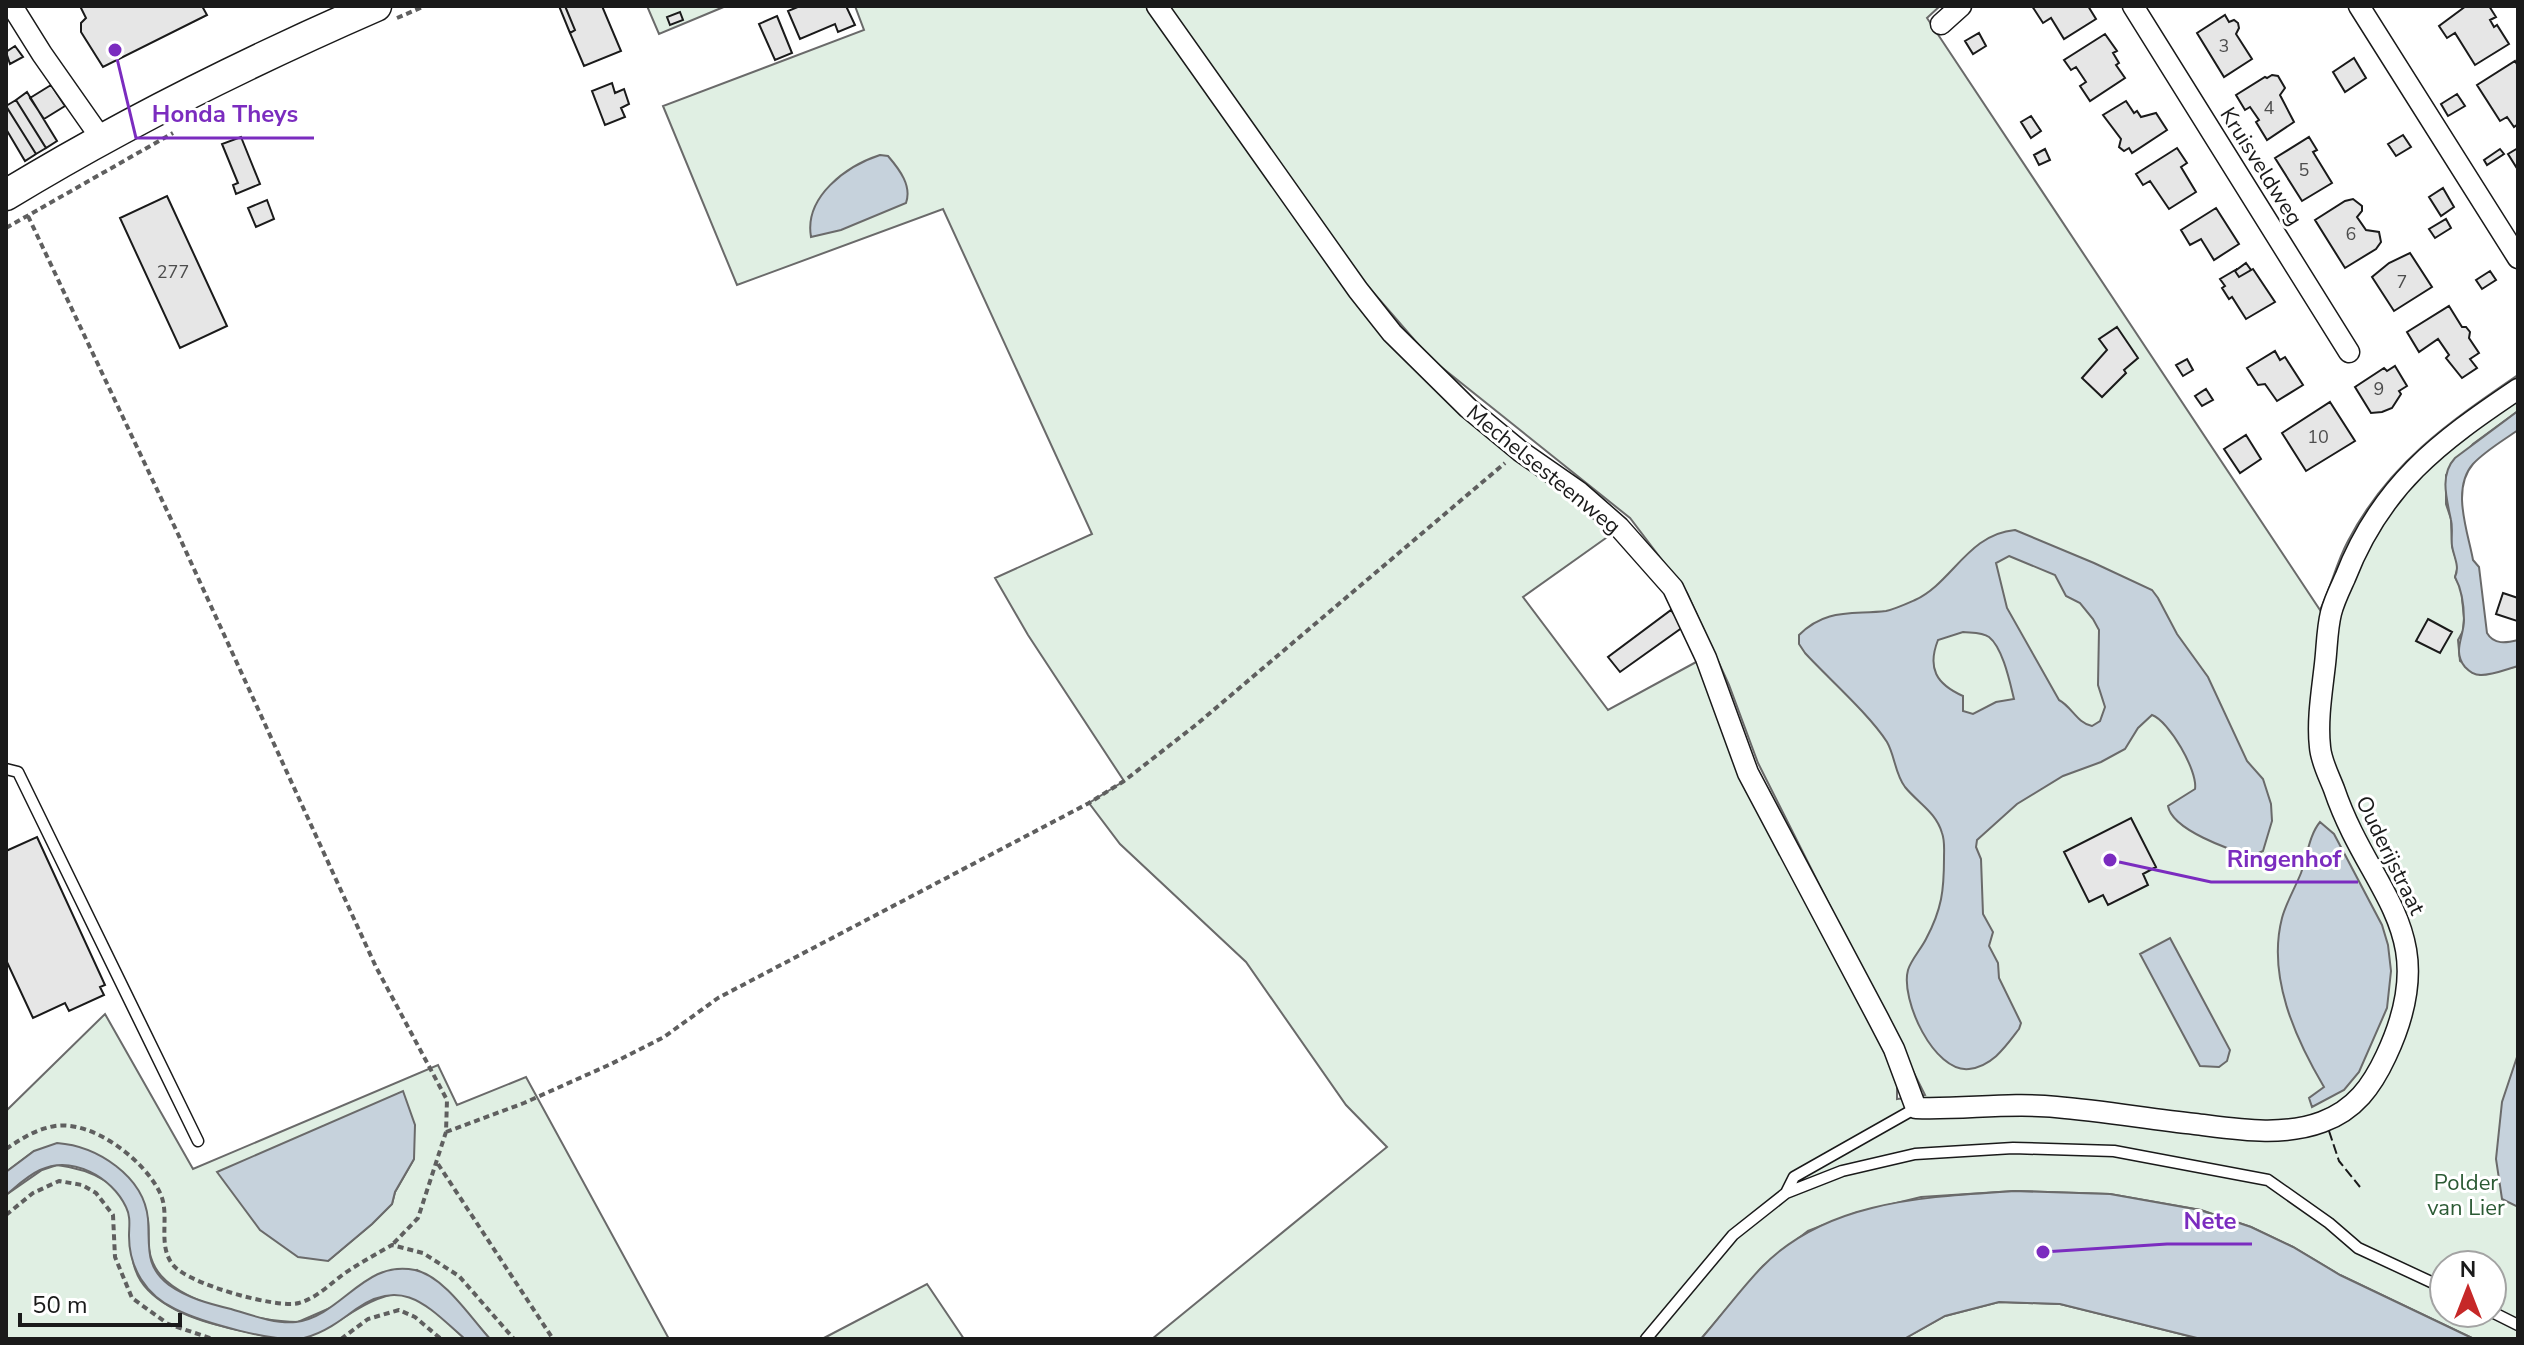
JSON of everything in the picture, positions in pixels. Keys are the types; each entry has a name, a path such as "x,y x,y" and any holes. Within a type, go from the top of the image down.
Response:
{"main road":[{"path":"6,195 58,163 274,51 376,6"},
{"path":"17,214 103,141"}],"street":[{"path":"12,6 103,141"},
{"name":"Mechelsesteenweg","path":"1157,6 1358,290 1392,333 1468,408 1520,451 1579,492 1619,527 1673,588 1706,658 1748,773 1894,1049 1916,1108"},
{"path":"1941,24 1961,6"},
{"name":"Kruisveldweg","path":"2133,6 2349,352"},
{"path":"2359,6 2518,258"},
{"name":"Ouderijstraat","path":"1916,1108 2054,1107 2249,1131 2288,1129 2322,1122 2355,1104 2374,1082 2404,1012 2409,971 2406,941 2398,918 2339,806 2320,748 2320,701 2331,613 2357,547 2382,505 2412,469 2464,425 2518,389"}],"lane":[{"path":"6,769 18,772 198,1141"},
{"path":"1786,1193 1794,1177 1916,1108"},
{"path":"1646,1339 1733,1235 1786,1193 1842,1171 1915,1154 2013,1148 2114,1151 2268,1180 2329,1223 2358,1248 2428,1281"}],"path":[{"path":"6,1149 26,1135 55,1125 79,1127 129,1152 161,1196 166,1219 165,1246 173,1265 191,1277 283,1304 304,1301 392,1245 418,1218 446,1132 447,1100 376,967 178,534 17,214"},
{"path":"446,1132 524,1103 664,1037 718,998 1089,803 1124,781 1197,724 1520,451"},
{"path":"438,1163 553,1339"},
{"path":"6,1215 33,1193 59,1181 82,1185 96,1193 113,1215 115,1257 132,1298 168,1324 213,1339"},
{"path":"392,1245 423,1253 459,1276 514,1339"},
{"path":"341,1339 368,1319 399,1310 415,1317 441,1339"}],"green space":[{"path":"647,6 726,6 659,34"},
{"name":"Polder van Lier","path":"855,6 1147,6 1352,295 1613,533 1523,597 1608,710 1698,661 1872,1024 1897,1081 1897,1099 1925,1095 1758,763 1729,685 1687,593 1630,518 1430,358 1359,276 1167,6 1940,6 1927,18 2320,610 2348,541 2382,489 2444,428 2518,375 2518,411 2473,444 2446,475 2446,504 2451,519 2452,546 2458,566 2455,577 2461,588 2464,618 2463,631 2458,640 2460,661 2480,675 2518,666 2518,1339 2474,1339 2453,1329 2508,1329 2508,1249 2428,1249 2428,1317 2340,1275 2251,1227 2201,1210 2110,1194 2014,1191 1921,1197 1855,1213 1808,1231 1763,1266 1701,1339 1152,1339 1387,1147 1346,1105 1246,962 1120,844 1089,803 1124,781 1028,635 995,578 1092,534 943,209 737,285 663,106 864,30"},
{"path":"105,1014 193,1169 438,1065 457,1105 526,1077 669,1339 490,1339 447,1290 417,1270 298,1322 239,1314 217,1307 177,1289 162,1277 151,1258 147,1216 134,1186 34,1151 6,1172 6,1111","holes":["414,1159 395,1192 392,1204 328,1261"]},
{"path":"57,1165 93,1174 122,1196 130,1220 132,1256 137,1274 148,1290 161,1301 209,1323 279,1339 6,1339 6,1195 42,1170"},
{"path":"927,1284 964,1339 822,1339"},
{"path":"400,1293 427,1305 465,1339 301,1339 361,1307"},
{"path":"1999,1302 2060,1304 2201,1339 1904,1339 1945,1316"}],"shaded area":[{"path":"880,155 888,156 904,178 906,203 841,230 811,237 814,209 830,185 854,167"},
{"path":"2518,411 2518,430 2473,464 2463,486 2463,511 2473,560 2479,567 2487,633 2497,641 2518,640 2518,666 2479,675 2465,667 2459,655 2464,609 2455,577 2457,566 2446,496 2447,472 2455,458"},
{"path":"2015,530 2152,590 2177,634 2208,677 2247,761 2263,779 2271,804 2272,821 2263,851 2252,856 2203,838 2180,823 2168,806 2195,789 2195,781 2174,736 2152,715 2138,728 2125,749 2063,776 2017,804 1977,840 1976,847 1981,859 1983,914 1993,932 1989,946 1998,963 1999,978 2021,1023 1998,1054 1985,1064 1969,1069 1956,1067 1932,1047 1915,1015 1907,983 1909,966 1936,918 1941,899 1943,836 1931,813 1902,782 1887,742 1859,708 1805,653 1799,644 1799,635 1819,620 1850,613 1886,611 1915,600 1940,582 1972,549 1999,533","holes":["2009,556 2055,575 2066,596 2080,603 2099,630 2098,685 2105,707 2100,721 2092,726 2082,722 2059,700 2007,608 1996,563","1963,632 1983,634 1994,642 2005,666 2014,699 1996,702 1973,714 1963,711 1963,696 1940,680 1933,659 1938,640"]},
{"path":"2320,822 2334,834 2382,925 2391,971 2387,1008 2359,1072 2344,1090 2312,1107 2309,1098 2324,1087 2303,1048 2286,1006 2278,962 2278,940 2284,912 2301,873 2313,833"},
{"path":"2170,938 2230,1050 2227,1061 2219,1067 2200,1066 2140,954"},
{"path":"2518,1054 2518,1207 2502,1199 2496,1159 2502,1102"},
{"path":"403,1091 415,1125 414,1159 395,1192 392,1204 328,1261 298,1257 260,1230 217,1172"},
{"path":"57,1143 88,1150 116,1166 128,1177 145,1204 150,1255 155,1270 183,1294 263,1318 296,1322 327,1310 381,1273 397,1269 415,1270 436,1280 446,1289 490,1339 465,1339 428,1307 402,1296 388,1295 373,1299 325,1330 292,1339 239,1331 175,1309 156,1296 141,1279 132,1259 128,1211 120,1196 101,1178 78,1167 52,1166 31,1175 6,1195 6,1172 34,1151"},
{"path":"2014,1191 2110,1194 2200,1210 2251,1227 2340,1275 2428,1317 2428,1329 2453,1329 2474,1339 2201,1339 2060,1304 1999,1302 1945,1316 1904,1339 1701,1339 1761,1268 1787,1245 1816,1228 1879,1206 1946,1196"}],"building":[{"path":"80,6 202,6 207,15 103,67 81,32 81,23 86,18"},
{"path":"559,6 565,6 575,30 570,33"},
{"path":"565,6 602,6 621,51 584,66 570,33 575,30"},
{"path":"800,6 846,6 855,25 838,32 835,24 800,39 788,11"},
{"path":"2032,6 2088,6 2096,19 2064,39 2051,18 2043,23"},
{"path":"2466,6 2489,6 2496,17 2490,20 2509,44 2475,65 2455,33 2447,38 2439,26"},
{"path":"680,12 683,20 670,25 667,17"},
{"path":"2225,15 2229,22 2234,20 2238,23 2236,34 2252,59 2224,77 2197,33"},
{"path":"777,16 792,53 775,60 759,24"},
{"path":"1979,33 1986,46 1973,54 1965,41"},
{"path":"2105,34 2117,51 2113,53 2119,63 2116,65 2125,78 2090,101 2080,86 2086,82 2076,67 2071,70 2064,60"},
{"path":"15,46 23,57 10,64 6,52"},
{"path":"2354,58 2366,78 2345,92 2333,72"},
{"path":"2515,61 2518,66 2518,124 2514,127 2507,117 2500,121 2477,85"},
{"path":"2272,75 2278,76 2285,88 2280,95 2294,122 2267,140 2256,122 2259,120 2250,107 2245,110 2236,95"},
{"path":"612,83 615,93 624,89 629,104 621,108 625,117 605,125 592,91"},
{"path":"51,85 65,106 44,119 30,98"},
{"path":"27,92 57,141 46,148 16,100"},
{"path":"2457,94 2465,106 2448,116 2441,104"},
{"path":"16,100 46,148 36,154 6,106"},
{"path":"2126,101 2141,117 2156,113 2167,130 2132,153 2129,148 2124,151 2119,147 2121,139 2103,115"},
{"path":"6,106 36,154 25,161 6,129"},
{"path":"2031,116 2041,131 2031,138 2021,122"},
{"path":"2403,135 2411,147 2396,156 2388,144"},
{"path":"241,137 260,184 236,194 233,185 238,183 222,144"},
{"path":"2309,137 2317,150 2313,152 2332,183 2302,201 2275,158"},
{"path":"2177,148 2187,163 2181,167 2196,192 2169,209 2150,181 2143,185 2136,174"},
{"path":"2518,148 2518,170 2508,154"},
{"path":"2045,149 2050,160 2039,165 2034,155"},
{"path":"2500,149 2504,154 2487,165 2484,160"},
{"path":"2443,188 2454,207 2441,216 2429,197"},
{"path":"167,196 227,326 180,348 120,218"},
{"path":"2353,199 2362,206 2357,217 2366,230 2379,232 2381,242 2376,249 2345,268 2315,220"},
{"path":"267,200 274,219 256,227 248,208"},
{"path":"2216,208 2239,244 2214,260 2201,239 2190,245 2181,230"},
{"path":"2446,219 2451,228 2435,238 2429,229"},
{"path":"2410,253 2432,287 2394,311 2372,277 2389,263"},
{"path":"2246,263 2251,270 2239,277 2235,271"},
{"path":"2237,269 2235,271 2239,277 2253,269 2275,302 2246,319 2232,297 2229,299 2220,279"},
{"path":"2490,271 2496,280 2482,289 2476,280"},
{"path":"2449,306 2462,327 2470,332 2469,338 2479,353 2470,359 2477,368 2462,378 2446,358 2449,355 2438,339 2419,352 2407,332"},
{"path":"2117,327 2138,358 2102,397 2082,378 2107,350 2099,339"},
{"path":"2275,351 2280,360 2285,357 2303,385 2277,401 2265,384 2258,385 2247,368"},
{"path":"2187,359 2193,370 2183,376 2176,365"},
{"path":"2395,366 2407,386 2399,391 2401,394 2392,408 2371,413 2355,387 2384,368 2387,371"},
{"path":"2206,389 2213,400 2202,406 2195,396"},
{"path":"2330,402 2355,441 2306,471 2282,433"},
{"path":"2246,435 2261,459 2240,473 2224,449"},
{"path":"2503,593 2518,598 2517,621 2496,614"},
{"path":"1671,610 1683,627 1620,672 1608,657"},
{"path":"2428,619 2452,632 2440,653 2416,641"},
{"path":"2131,818 2156,867 2143,874 2148,885 2108,905 2103,895 2089,902 2064,852"},
{"path":"37,837 105,985 100,987 104,995 69,1011 65,1003 33,1018 6,960 6,851"}],"fence":[{"path":"2329,1131 2339,1161 2360,1187"}],"place":[{"name":"Honda Theys","path":"115,50"},
{"name":"Ringenhof","path":"2110,860"},
{"name":"Nete","path":"2043,1252"}]}
